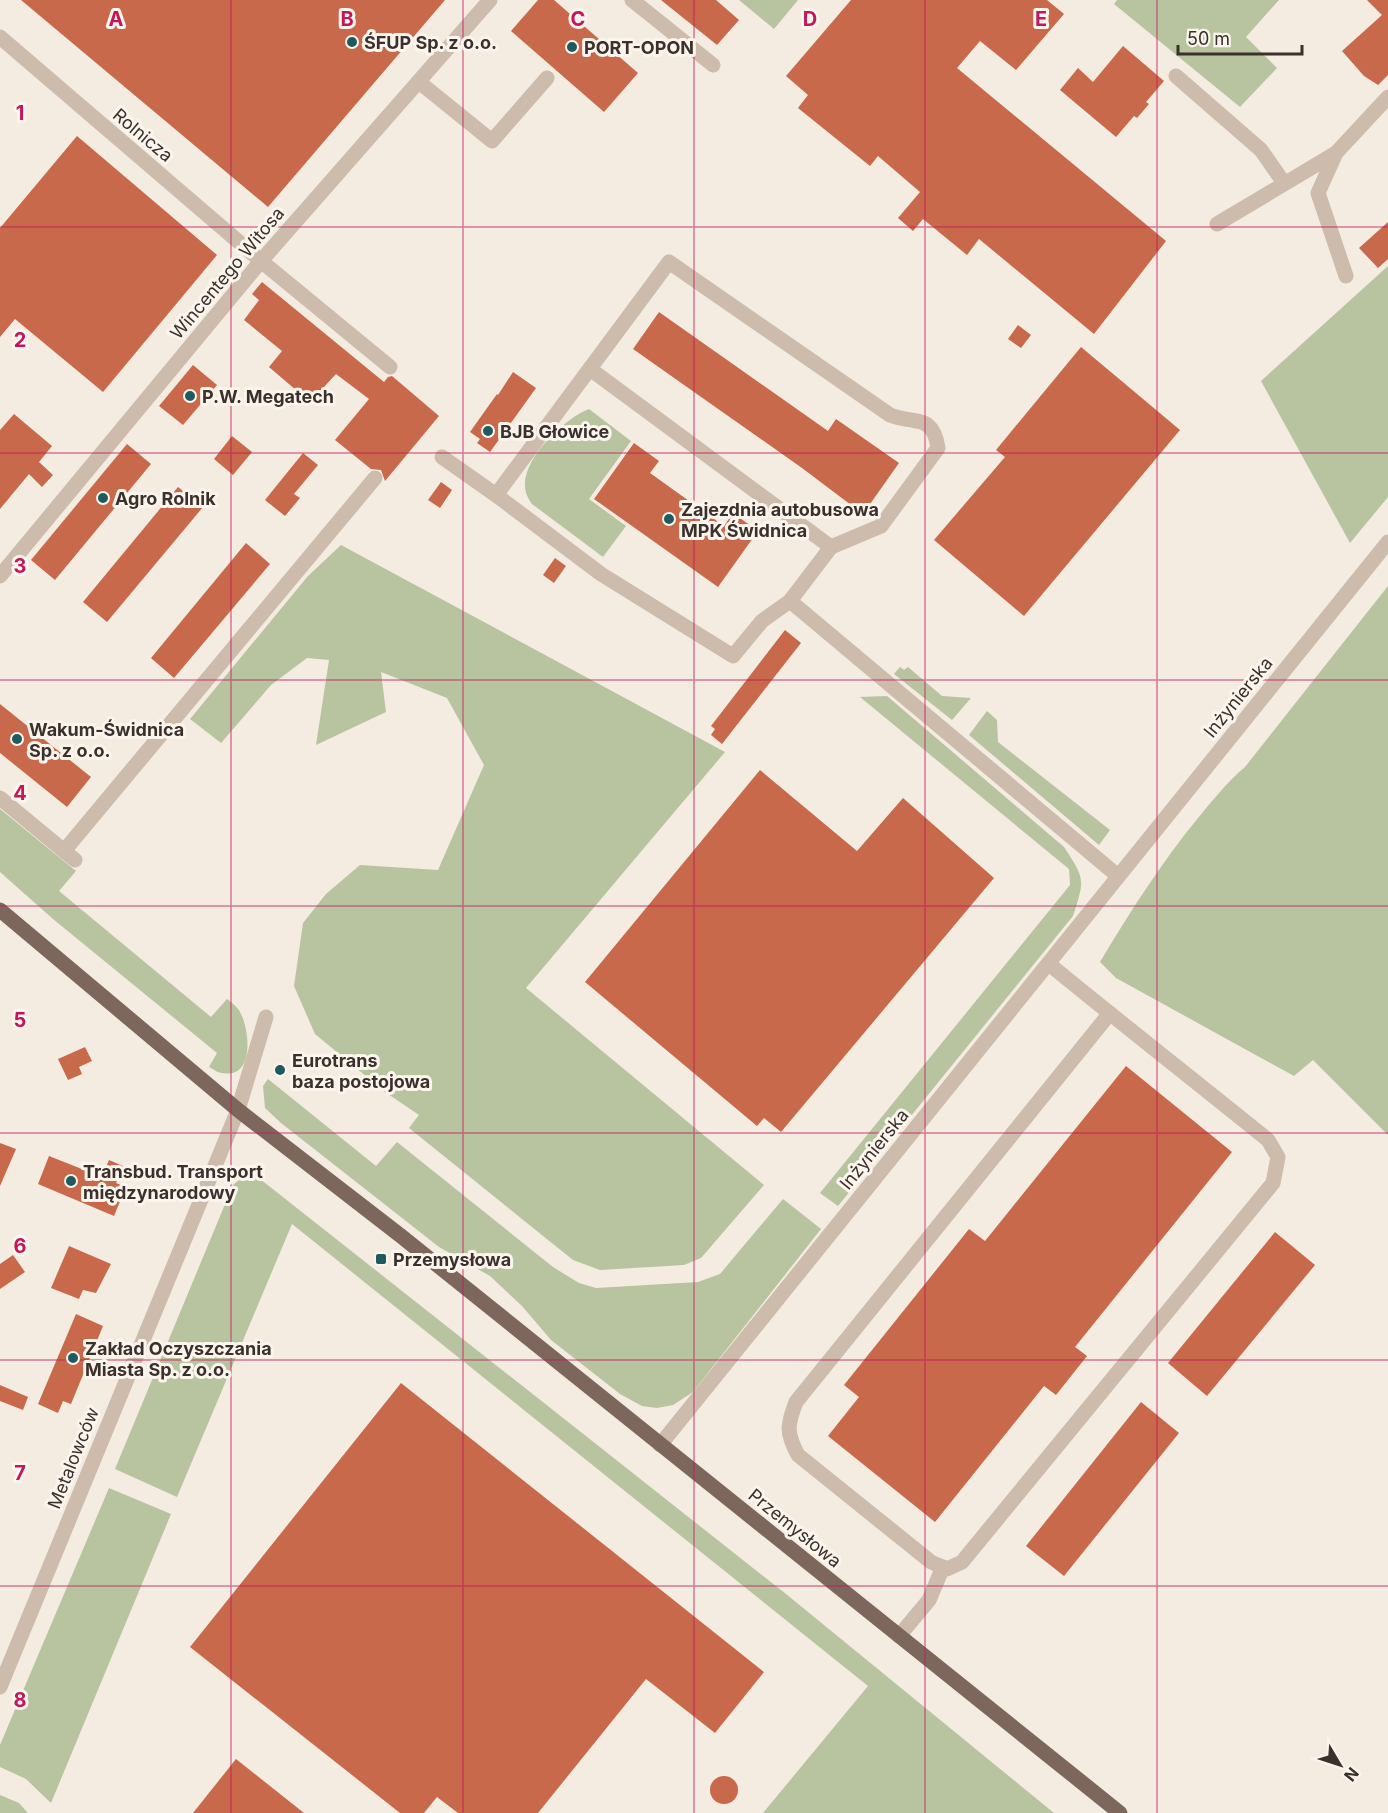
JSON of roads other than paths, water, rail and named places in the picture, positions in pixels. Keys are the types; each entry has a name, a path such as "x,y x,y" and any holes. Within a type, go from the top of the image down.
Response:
{"main road":[{"name":"Przemysłowa","path":"0,910 238,1110 401,1236 1120,1813"}],"street":[{"name":"Wincentego Witosa","path":"0,576 261,261 490,0"},
{"path":"632,0 713,65"},
{"name":"Rolnicza","path":"0,37 261,261 390,367"},
{"path":"1176,76 1261,150 1284,183"},
{"path":"419,82 492,141 547,78"},
{"path":"1216,224 1336,153 1388,97"},
{"path":"1336,153 1318,193 1346,276"},
{"path":"442,457 601,574 733,656 762,621 790,601 831,547 881,526 938,448 936,434 928,423 903,420 890,415 669,262 496,495"},
{"path":"590,369 831,547"},
{"path":"0,798 69,856 375,478"},
{"name":"Inżynierska","path":"660,1445 1388,542"},
{"path":"790,601 1118,876"},
{"path":"1049,964 1110,1013 1268,1140 1278,1157 1273,1183 962,1562 947,1569 931,1562 798,1455 790,1439 788,1421 796,1402 1110,1013"},
{"name":"Metalowców","path":"0,1687 238,1110 266,1017"},
{"path":"899,1636 929,1600 943,1567"}],"place":[{"name":"ŚFUP Sp. z o.o.","path":"352,42"},
{"name":"PORT-OPON","path":"572,47"},
{"name":"P.W. Megatech","path":"190,396"},
{"name":"BJB Głowice","path":"488,431"},
{"name":"Agro Rolnik","path":"103,498"},
{"name":"Zajezdnia autobusowa MPK Świdnica","path":"669,519"},
{"name":"Wakum-Świdnica Sp. z o.o.","path":"17,739"},
{"name":"Eurotrans baza postojowa","path":"280,1070"},
{"name":"Transbud. Transport międzynarodowy","path":"71,1181"},
{"name":"Przemysłowa","path":"381,1259"},
{"name":"Zakład Oczyszczania Miasta Sp. z o.o.","path":"73,1358"}]}
